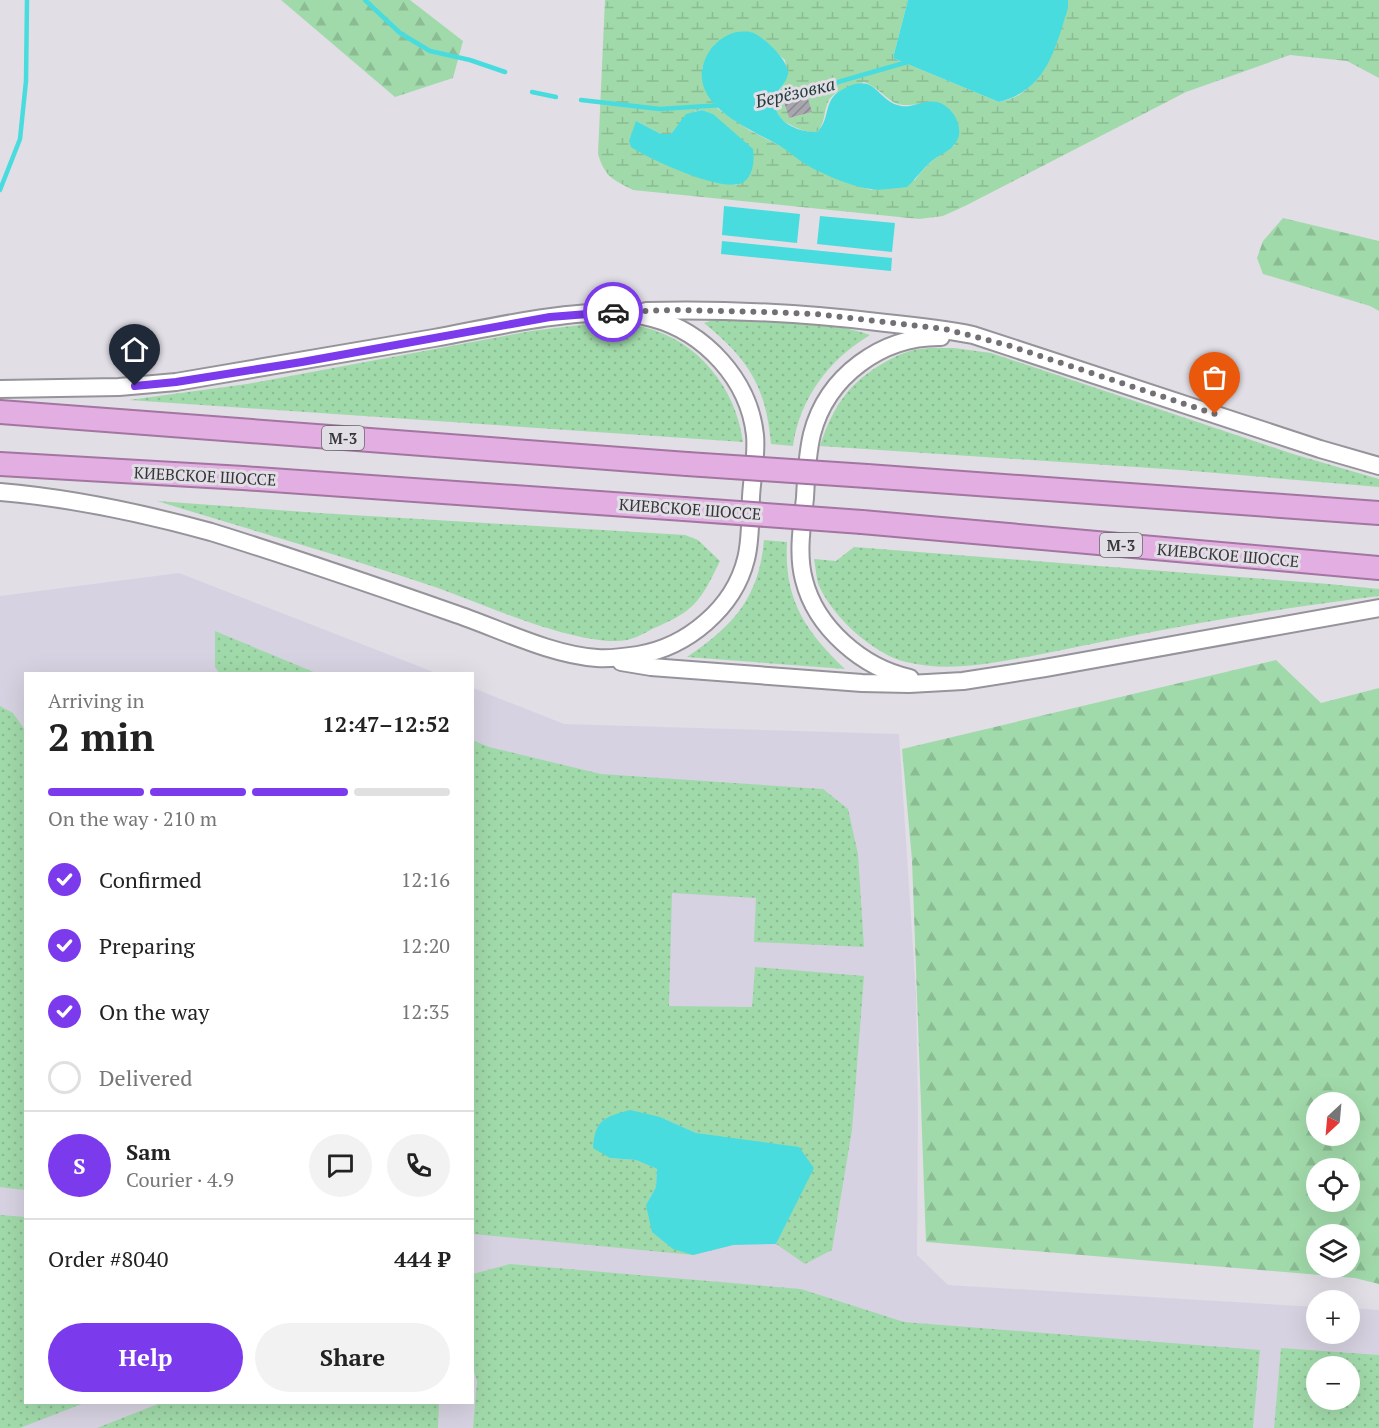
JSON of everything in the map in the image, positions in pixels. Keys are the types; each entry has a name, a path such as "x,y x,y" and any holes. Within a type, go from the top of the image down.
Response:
{"highway":[{"name":"М-3","path":"0,412 1379,513"},
{"name":"КИЕВСКОЕ ШОССЕ","path":"0,464 243,478 862,522 1379,568"}],"street":[{"path":"0,389 119,387 164,383 302,362 550,317 621,312 709,310 815,314 945,329 1007,345 1320,449 1379,466"},
{"path":"600,658 652,652 674,644 705,624 722,604 737,581 746,561 755,441 753,425 741,393 727,368 711,350 692,335 675,326 651,317 621,312"},
{"path":"933,682 890,673 852,650 840,640 821,617 811,597 804,579 801,554 812,433 820,412 843,378 876,352 903,341 931,336 1007,345"},
{"path":"0,492 61,499 211,532 545,646 651,667 862,683 933,682 991,677 1379,608"}],"shaded area":[{"path":"179,573 433,672 24,672 24,1404 474,1404 474,688 564,724 899,734 916,994 917,1255 948,1285 1306,1306 1306,1344 1360,1344 1360,1309 1379,1310 1379,1428 0,1428 0,596"}],"green space":[{"path":"281,0 410,0 463,41 453,78 395,97"},
{"path":"605,0 908,0 893,58 999,102 1025,91 1040,72 1059,33 1068,0 1379,0 1379,78 1347,61 1290,55 1186,92 943,216 919,219 633,190 607,173 598,154","holes":["751,32 785,60 788,76 777,96 774,108 781,119 799,129 817,132 822,125 829,100 835,94 864,82 895,103 902,105 923,103 955,145 933,160 915,180 871,190 842,180 809,166 718,109 702,79 702,68 715,44","806,93 811,112 789,118 783,99","702,110 713,114 737,185 716,182 686,173 636,121 661,134 671,134 684,118"]},
{"path":"1283,218 1379,241 1379,311 1370,306 1263,274 1257,258 1263,241"},
{"path":"749,320 827,325 870,335 842,356 819,381 802,411 793,446 771,444 765,406 752,375 732,349 704,323"},
{"path":"597,323 626,324 663,333 697,355 723,385 739,422 743,442 129,400 247,384 531,331"},
{"path":"954,348 991,353 1293,454 1379,479 1379,487 1181,470 820,446 844,396 874,369 912,350"},
{"path":"157,501 685,535 698,540 720,561 695,604 678,617 634,638 607,641 531,623 435,587"},
{"path":"764,540 787,542 787,562 793,597 818,641 845,669 687,657 718,634 741,609 756,578"},
{"path":"854,547 1329,584 1379,589 1379,596 1224,619 991,663 940,667 906,662 880,651 855,633 825,598 818,583 814,559 836,561"},
{"path":"215,631 314,672 218,672 215,667"},
{"path":"1276,660 1321,703 1379,688 1379,1284 1355,1278 1360,1278 1360,1224 1306,1224 1306,1274 926,1242 912,860 902,749"},
{"path":"0,706 13,713 24,729 24,1190 0,1187"},
{"path":"474,741 489,747 601,774 823,789 848,809 858,854 864,947 754,942 756,898 672,893 669,1006 752,1007 755,967 864,976 852,1130 832,1250 805,1264 776,1244 813,1168 696,1133 660,1117 610,1158 636,1160 657,1169 656,1187 646,1205 733,1245 693,1255 474,1234"},
{"path":"0,1215 24,1217 24,1404 81,1404 20,1428 0,1428"},
{"path":"510,1264 801,1289 904,1322 1260,1350 1253,1428 473,1428 477,1381 474,1371 474,1274"},
{"path":"1281,1348 1379,1355 1379,1428 1274,1428"},
{"path":"158,1404 439,1404 438,1428 97,1428"}],"water":[{"path":"908,0 1068,0 1068,8 1047,66 1028,88 999,102 893,58"},
{"path":"736,32 755,34 775,49 785,63 788,75 776,95 775,104 780,118 793,127 817,132 822,127 830,103 838,92 864,83 876,89 886,99 901,106 932,101 943,104 949,108 957,120 958,139 952,147 928,164 907,187 883,190 862,188 806,165 780,146 739,124 714,103 705,91 702,78 706,56 716,43"},
{"path":"702,110 713,114 753,149 752,169 744,182 729,185 716,183 668,166 631,147 629,141 636,121 661,134 671,134 686,114"},
{"path":"724,206 800,214 797,243 722,235"},
{"path":"820,216 895,223 892,252 817,244"},
{"path":"722,241 892,258 891,271 721,254"},
{"path":"630,1110 660,1117 696,1133 799,1147 814,1168 776,1244 733,1245 693,1255 673,1249 652,1232 646,1205 656,1187 657,1169 636,1160 610,1158 593,1148 599,1125 608,1117"}],"building":[{"path":"806,92 812,112 789,118 783,99"}],"waterway":[{"path":"0,190 20,139 26,81 27,0"},
{"name":"Берёзовка","path":"365,0 400,33 430,51 470,60 505,72"},
{"name":"Берёзовка","path":"772,101 911,61"},
{"path":"532,92 556,97"},
{"name":"Берёзовка","path":"581,100 660,109 722,105"}],"way so far":[{"path":"613,312 709,310 815,314 945,329 1007,345 1215,414"}],"route":[{"path":"135,386 176,382 302,362 550,317 613,312"}]}
